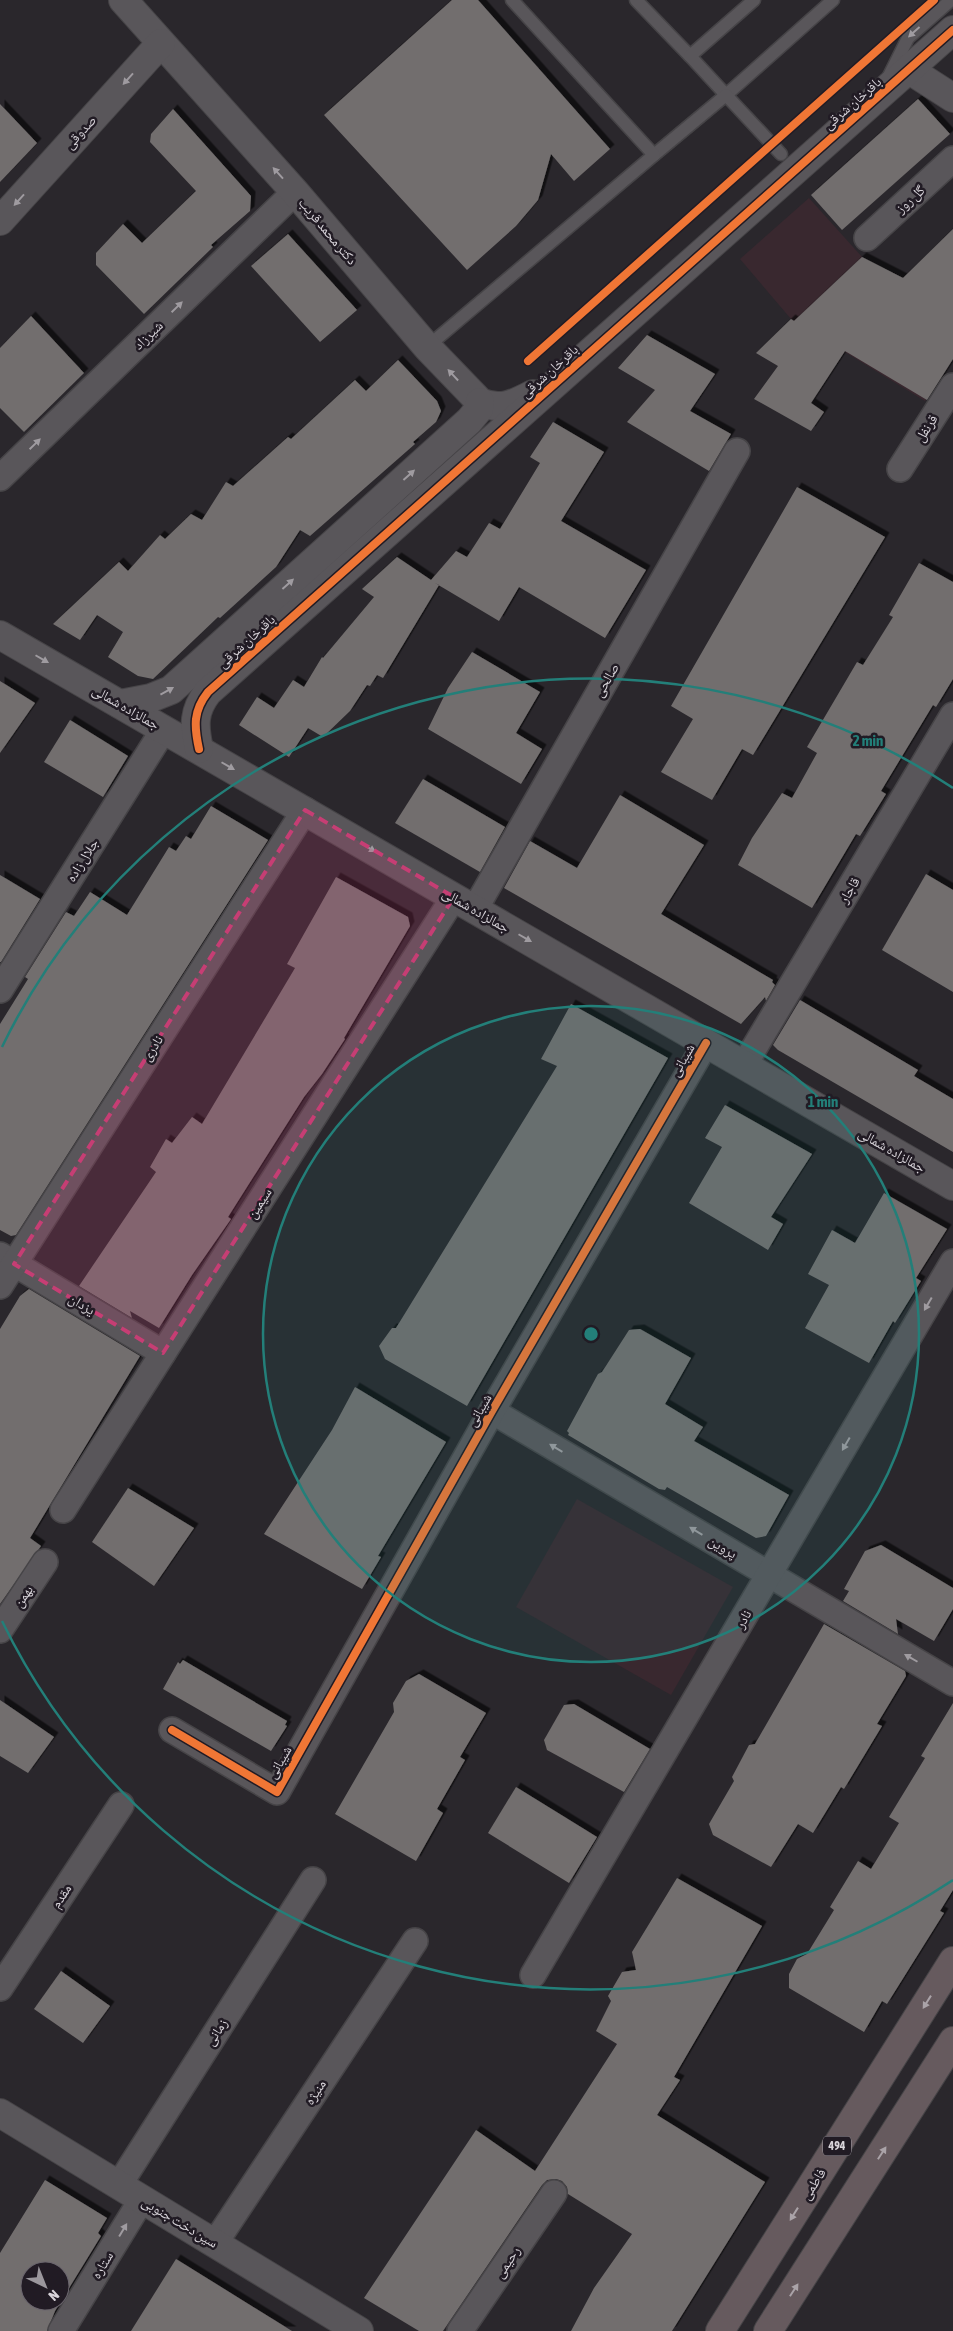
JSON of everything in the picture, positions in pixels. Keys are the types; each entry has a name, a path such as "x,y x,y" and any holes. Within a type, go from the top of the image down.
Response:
{"main road":[{"name":"فاطمی","path":"720,2331 953,1961"},
{"path":"768,2331 953,2041"}],"street":[{"name":"دکتر محمد قریب","path":"122,0 295,192 427,347 480,402"},
{"name":"باقرخان شرقی","path":"199,749 194,724 195,714 200,702 208,692 953,30"},
{"name":"صدوقی","path":"0,221 161,43"},
{"path":"908,69 953,98"},
{"name":"گل روز","path":"867,238 953,159"},
{"name":"شیرزاد","path":"0,478 295,192"},
{"path":"120,704 151,698 171,690 475,416 480,402 489,406 507,406 554,384"},
{"name":"قرنفل","path":"900,469 953,386"},
{"name":"صالحی","path":"464,903 737,452"},
{"name":"جمالزاده شمالی","path":"0,634 953,1186"},
{"name":"قاجار","path":"744,1065 953,715"},
{"name":"جلال زاده","path":"0,990 164,729"},
{"name":"نادری","path":"0,1286 7,1260 305,810"},
{"name":"سیمین","path":"63,1510 163,1353 464,903"},
{"name":"شیبانی","path":"172,1730 277,1792 492,1411 706,1043"},
{"name":"یزدان","path":"7,1260 163,1353"},
{"name":"نادر","path":"533,1975 953,1262"},
{"name":"پروین","path":"492,1411 953,1683"},
{"name":"بهمن","path":"0,1630 45,1562"},
{"name":"مقدم","path":"0,1988 121,1805"},
{"name":"زمانی","path":"119,2185 313,1880"},
{"name":"منیژه","path":"215,2243 415,1941"},
{"name":"سین دخت جنوبی","path":"0,2112 359,2331"},
{"name":"رحیمی","path":"460,2331 554,2193"},
{"name":"ستاره","path":"62,2331 142,2199"}],"lane":[{"path":"512,0 654,155"},
{"path":"636,0 781,154"},
{"path":"690,56 754,0"},
{"path":"427,347 726,95 833,0"},
{"path":"881,93 908,38 951,0"}],"highlighted area":[{"path":"305,810 454,897 163,1353 14,1264"}],"shaded area":[{"path":"809,198 953,358 925,401 791,319 740,259"},
{"path":"577,1499 733,1587 671,1695 516,1607"}],"building":[{"path":"452,0 478,0 610,149 574,181 551,154 538,200 516,226 467,270 324,115"},
{"path":"918,99 950,134 842,230 811,195"},
{"path":"0,104 37,143 0,182"},
{"path":"173,109 251,196 250,211 211,245 213,247 144,314 96,265 96,253 123,224 142,243 196,191 150,142 151,134"},
{"path":"953,229 953,359 927,400 845,351 811,403 824,412 811,431 754,399 778,366 756,353 791,319 794,321 862,257 903,278"},
{"path":"288,234 357,310 320,342 251,266"},
{"path":"31,316 84,373 24,432 0,408 0,348"},
{"path":"647,335 715,374 690,411 731,434 709,471 627,422 655,390 618,368"},
{"path":"398,360 437,401 441,411 436,422 413,442 415,444 310,536 300,530 276,567 220,618 218,617 153,679 138,676 108,657 123,632 97,615 80,640 53,624 119,562 128,571 160,535 165,539 191,514 202,520 226,482 233,486 288,437 291,439 355,380 366,391"},
{"path":"553,422 604,452 561,521 646,570 605,638 519,587 499,621 439,585 383,678 377,675 370,686 367,685 350,711 323,737 308,728 289,757 239,725 257,697 274,708 293,680 304,687 322,657 374,597 362,589 397,557 431,580 456,551 467,557 489,523 500,529 540,463 530,457"},
{"path":"797,487 885,537 753,755 742,749 712,800 661,772 693,719 671,706"},
{"path":"919,563 953,582 953,679 936,707 933,705 881,791 886,794 860,836 856,834 812,908 738,865 752,838 782,793 792,798 817,753 807,747 857,662 863,665 893,617 889,615"},
{"path":"472,652 540,692 516,733 542,749 521,784 428,729 448,688"},
{"path":"0,681 35,703 0,753"},
{"path":"70,720 128,756 103,797 44,762"},
{"path":"423,779 505,827 480,872 395,823"},
{"path":"620,795 704,845 661,914 773,980 772,982 775,985 766,1001 765,997 741,1024 504,888 530,841 577,868"},
{"path":"211,806 268,840 16,1235 11,1236 0,1230 0,1024 28,979 25,977 66,912 74,916 90,892 127,915 169,847 176,851 186,836 191,839"},
{"path":"926,874 953,890 953,992 882,950"},
{"path":"0,875 40,899 1,962 0,962"},
{"path":"336,877 408,917 410,926 345,1039 304,1097 228,1217 231,1219 192,1275 159,1328 130,1311 132,1318 79,1286 156,1172 150,1167 166,1139 172,1143 192,1117 202,1124 295,968 287,964"},
{"path":"800,1000 918,1070 914,1076 953,1099 953,1152 778,1050 773,1045"},
{"path":"571,1004 668,1058 467,1406 385,1359 379,1346 392,1328 396,1328 557,1066 541,1059"},
{"path":"725,1105 812,1154 771,1217 783,1224 768,1250 689,1203 722,1147 705,1138"},
{"path":"884,1193 947,1229 916,1278 921,1281 895,1323 893,1321 869,1363 805,1328 829,1285 808,1274 832,1230 855,1243"},
{"path":"29,1289 140,1356 30,1538 41,1546 0,1604 0,1329 20,1296"},
{"path":"640,1329 691,1358 665,1404 703,1427 694,1441 789,1495 766,1536 756,1538 667,1487 665,1490 659,1489 568,1435 567,1431 598,1374 602,1372 629,1330"},
{"path":"355,1387 446,1442 378,1556 381,1557 362,1589 264,1534 332,1430"},
{"path":"128,1488 194,1528 154,1586 92,1542"},
{"path":"881,1545 953,1588 953,1609 934,1641 896,1619 898,1634 843,1601 849,1591 844,1589 865,1551"},
{"path":"824,1624 905,1671 906,1676 877,1724 882,1726 844,1789 841,1787 813,1833 798,1824 771,1867 713,1835 709,1824 734,1781 732,1777 749,1745 755,1744"},
{"path":"183,1660 287,1721 285,1725 287,1726 271,1751 163,1689 178,1662 180,1664"},
{"path":"419,1674 486,1713 460,1757 465,1760 437,1809 443,1813 416,1861 335,1814 394,1712 393,1703 406,1681"},
{"path":"0,1700 54,1737 28,1773 0,1756"},
{"path":"953,1703 953,1890 940,1911 944,1913 887,2004 882,2001 864,2032 789,1988 789,1974 797,1959 807,1954 834,1910 830,1907 858,1861 871,1869 899,1823 889,1817 925,1758 921,1756"},
{"path":"574,1704 650,1749 624,1792 547,1750 544,1740 564,1705"},
{"path":"516,1787 597,1837 569,1883 488,1833"},
{"path":"677,1878 762,1926 674,2077 680,2080 657,2115 765,2182 672,2331 571,2331 594,2288 632,2234 568,2194 567,2187 562,2181 556,2179 547,2180 542,2185 443,2331 419,2331 364,2298 476,2130 535,2171 617,2044 596,2031 611,2001 608,1996 622,1972 636,1970 632,1952"},
{"path":"61,1971 110,2006 83,2043 34,2009"},
{"path":"45,2180 107,2218 98,2233 101,2236 70,2287 70,2261 20,2261 20,2311 55,2311 47,2331 0,2331 0,2253"},
{"path":"176,2259 292,2331 131,2331"}],"cycle path":[{"path":"528,361 934,0"},
{"path":"199,749 196,733 197,712 208,692 953,30"},
{"path":"172,1730 277,1792 492,1411 706,1043"}]}
